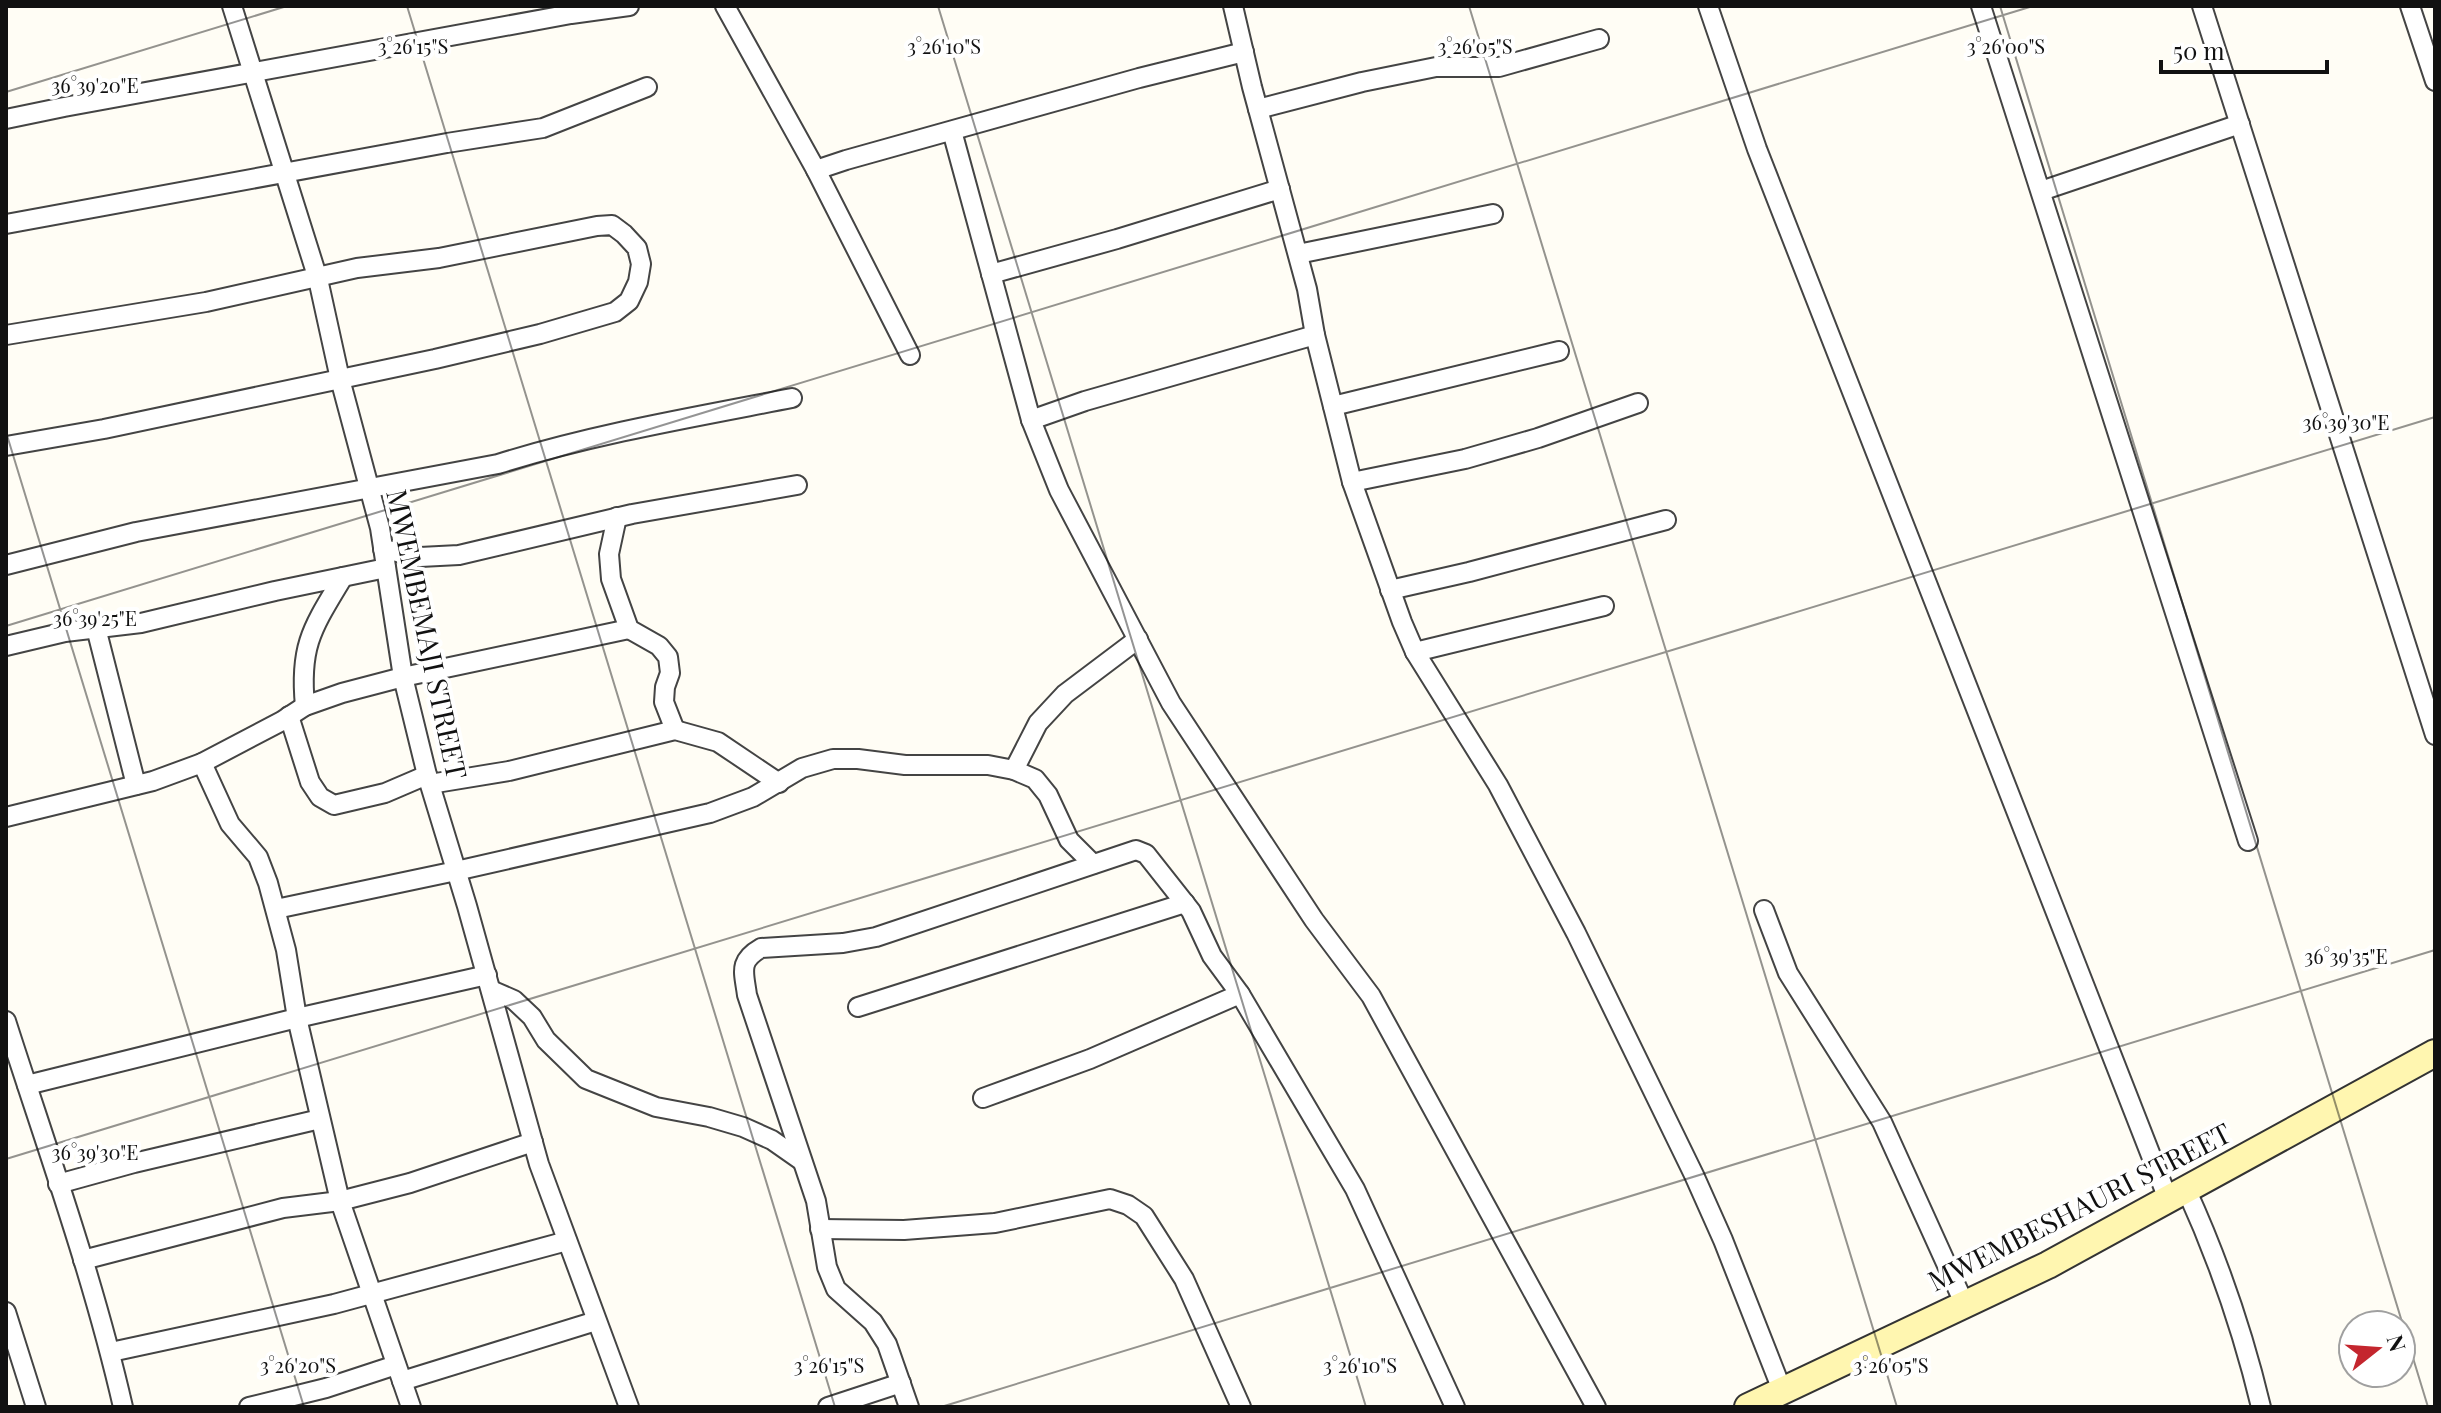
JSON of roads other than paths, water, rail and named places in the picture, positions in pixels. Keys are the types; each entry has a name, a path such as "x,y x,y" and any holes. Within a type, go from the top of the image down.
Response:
{"street":[{"name":"MWEMBEMAJI STREET","path":"232,6 318,279 340,379 380,528 403,677 429,780 533,1142 629,1407"},
{"path":"6,119 571,14 629,6"},
{"path":"725,6 816,170 910,355"},
{"path":"1233,6 1298,254 1352,482 1390,590 1415,652 1498,785 1576,933 1706,1201 1745,1291 1782,1390"},
{"path":"1708,6 1757,149 2177,1194 2226,1285 2261,1407"},
{"path":"1981,6 2248,841"},
{"path":"2202,6 2435,735"},
{"path":"2410,6 2435,81"},
{"path":"1258,109 1436,67 1499,67 1599,39"},
{"path":"816,170 1139,78 1244,52"},
{"path":"6,224 543,128 647,87"},
{"path":"2041,191 2240,124"},
{"path":"952,131 1031,420 1059,490 1171,703 1314,920 1371,996 1596,1407"},
{"path":"991,274 1280,189"},
{"path":"1298,254 1493,214"},
{"path":"6,335 206,302 357,268 439,258 597,226 612,225 624,234 637,248 641,264 638,282 629,301 615,312 540,334 104,429 6,446"},
{"path":"1031,420 1085,401 1315,335"},
{"path":"1333,406 1559,351"},
{"path":"6,565 136,532 498,464 552,447 792,398"},
{"path":"1352,482 1465,459 1538,438 1638,403"},
{"path":"6,646 65,632 141,623 343,577 385,559 459,555 617,517 797,485"},
{"path":"617,517 609,554 611,579 629,629"},
{"path":"1390,590 1666,520"},
{"path":"343,577 306,647 297,711 310,782 320,797 334,805 429,780 509,771 675,730 718,742 779,783"},
{"path":"1415,652 1604,606"},
{"path":"96,628 136,785"},
{"path":"6,817 153,781 202,763 297,711 342,693 629,629 647,637 668,657 670,673 664,702 675,730"},
{"path":"1014,770 1038,723 1065,694 1138,639"},
{"path":"276,909 710,813 753,797 802,768 833,759 905,765 988,765 1014,770 1035,779 1048,795 1069,840 1093,864"},
{"path":"202,763 230,824 258,857 276,909 297,1018 340,1201 411,1407"},
{"path":"909,1407 887,1344 873,1322 836,1289 827,1267 816,1201 747,995 743,968 749,955 761,948 843,943 876,937 1131,851 1146,854 1185,903 1212,956 1240,994 1355,1189 1455,1407"},
{"path":"858,1007 1185,903"},
{"path":"1764,910 1788,973 1882,1122 1964,1303"},
{"path":"27,1085 297,1018 489,983 532,1017 546,1040 586,1079 656,1107 743,1127 772,1140 802,1161"},
{"path":"983,1098 1090,1059 1240,994"},
{"path":"6,1021 111,1352 123,1407"},
{"name":"MWEMBESHAURI STREET","path":"1748,1407 2048,1265 2435,1053"},
{"path":"58,1184 320,1119"},
{"path":"83,1260 283,1208 340,1201 410,1183 533,1142"},
{"path":"820,1229 904,1230 995,1223 1110,1199 1128,1205 1144,1216 1184,1279 1241,1407"},
{"path":"111,1352 334,1304 567,1241"},
{"path":"6,1312 36,1407"},
{"path":"249,1407 399,1373 596,1321"},
{"path":"828,1407 901,1383"}]}
